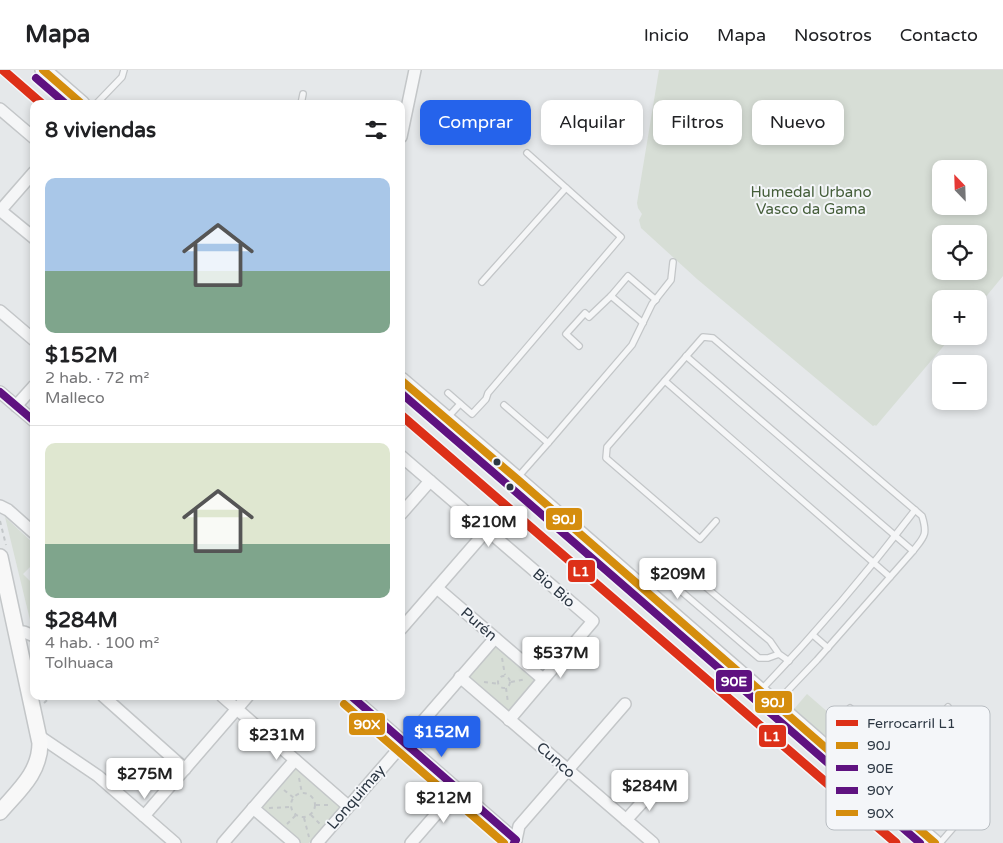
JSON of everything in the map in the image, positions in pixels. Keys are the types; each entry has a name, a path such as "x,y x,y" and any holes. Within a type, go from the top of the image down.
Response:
{"main road":[{"path":"43,70 77,100"},
{"path":"405,383 826,748"},
{"path":"1,564 30,695"},
{"path":"0,812 35,768 40,750 31,700"},
{"path":"920,830 935,843"}],"street":[{"path":"405,118 415,70"},
{"path":"0,108 30,134"},
{"path":"30,177 0,211 30,235"},
{"path":"0,311 30,337"},
{"path":"16,406 30,390"},
{"path":"0,392 30,418"},
{"name":"Bio Bio","path":"405,459 593,622 543,680"},
{"path":"405,509 430,481"},
{"path":"0,506 8,510 30,529"},
{"path":"405,623 487,530"},
{"name":"Purén","path":"437,588 543,680"},
{"path":"16,632 30,634"},
{"name":"Lonquimay","path":"317,843 495,638"},
{"name":"Cunco","path":"460,678 653,843"},
{"path":"509,720 543,680"},
{"path":"107,700 185,769"},
{"path":"227,700 348,806"},
{"path":"144,816 245,700"},
{"path":"356,700 516,842"},
{"path":"516,842 519,826 625,704"},
{"path":"39,736 98,776 175,843"},
{"path":"223,843 295,760"},
{"path":"626,820 656,787"},
{"path":"411,843 458,789"},
{"path":"253,808 294,843"}],"lane":[{"path":"100,100 122,77 124,70"},
{"path":"302,100 303,94"},
{"path":"448,393 472,414 621,236 527,153"},
{"path":"482,282 566,188"},
{"path":"516,478 632,345 652,304 671,280 673,262"},
{"path":"579,346 566,334 586,313 590,317 628,276 656,300"},
{"path":"611,296 643,323"},
{"path":"716,521 700,540 606,458 607,447 703,337 713,338 922,516 925,524 925,535 913,551 828,648 775,704"},
{"path":"686,356 913,551"},
{"path":"665,381 890,577"},
{"path":"447,419 460,404"},
{"path":"504,405 548,443"},
{"path":"760,690 813,635 915,510"},
{"path":"779,654 763,659 759,658 682,592 680,587 685,579 695,578 770,641 779,654 789,661"},
{"path":"813,635 828,648"},
{"path":"940,843 951,830"}],"path":[{"path":"503,675 511,680 506,688 502,688 498,684 498,680 503,675"},
{"path":"44,704 48,700"},
{"path":"275,782 294,798"},
{"path":"306,793 313,797 316,804 314,812 304,818 296,815 291,807 292,800 298,794 306,793"},
{"path":"253,808 291,807"},
{"path":"304,818 310,843"}],"green space":[{"name":"Humedal Urbano Vasco da Gama","path":"659,70 1003,70 1003,276 987,295 987,290 932,290 932,345 944,345 936,355 932,355 932,360 876,426 873,426 697,279 641,228 639,220 642,214 637,203 653,106 653,145 742,145 742,100 654,100"},
{"path":"5,517 30,540 30,567 23,574 30,581 30,620"},
{"path":"494,644 536,681 507,715 464,679"},
{"path":"807,694 826,711 826,737 794,709"},
{"path":"297,768 341,806 309,843 299,843 261,809"}],"rail line":[{"name":"L1","path":"3,70 37,100"},
{"name":"L1","path":"405,418 826,782"},
{"name":"L1","path":"881,830 896,843"}],"transit line":[{"name":"90J","path":"43,70 77,100"},
{"name":"90E","path":"36,78 61,100"},
{"name":"90J","path":"405,383 826,748"},
{"name":"90Y","path":"0,392 30,418"},
{"name":"90E","path":"405,396 826,761"},
{"name":"90Y","path":"356,700 516,840 514,843"},
{"name":"90X","path":"344,704 504,843"},
{"name":"90E","path":"905,830 920,843"},
{"name":"90J","path":"920,830 935,843"}]}
